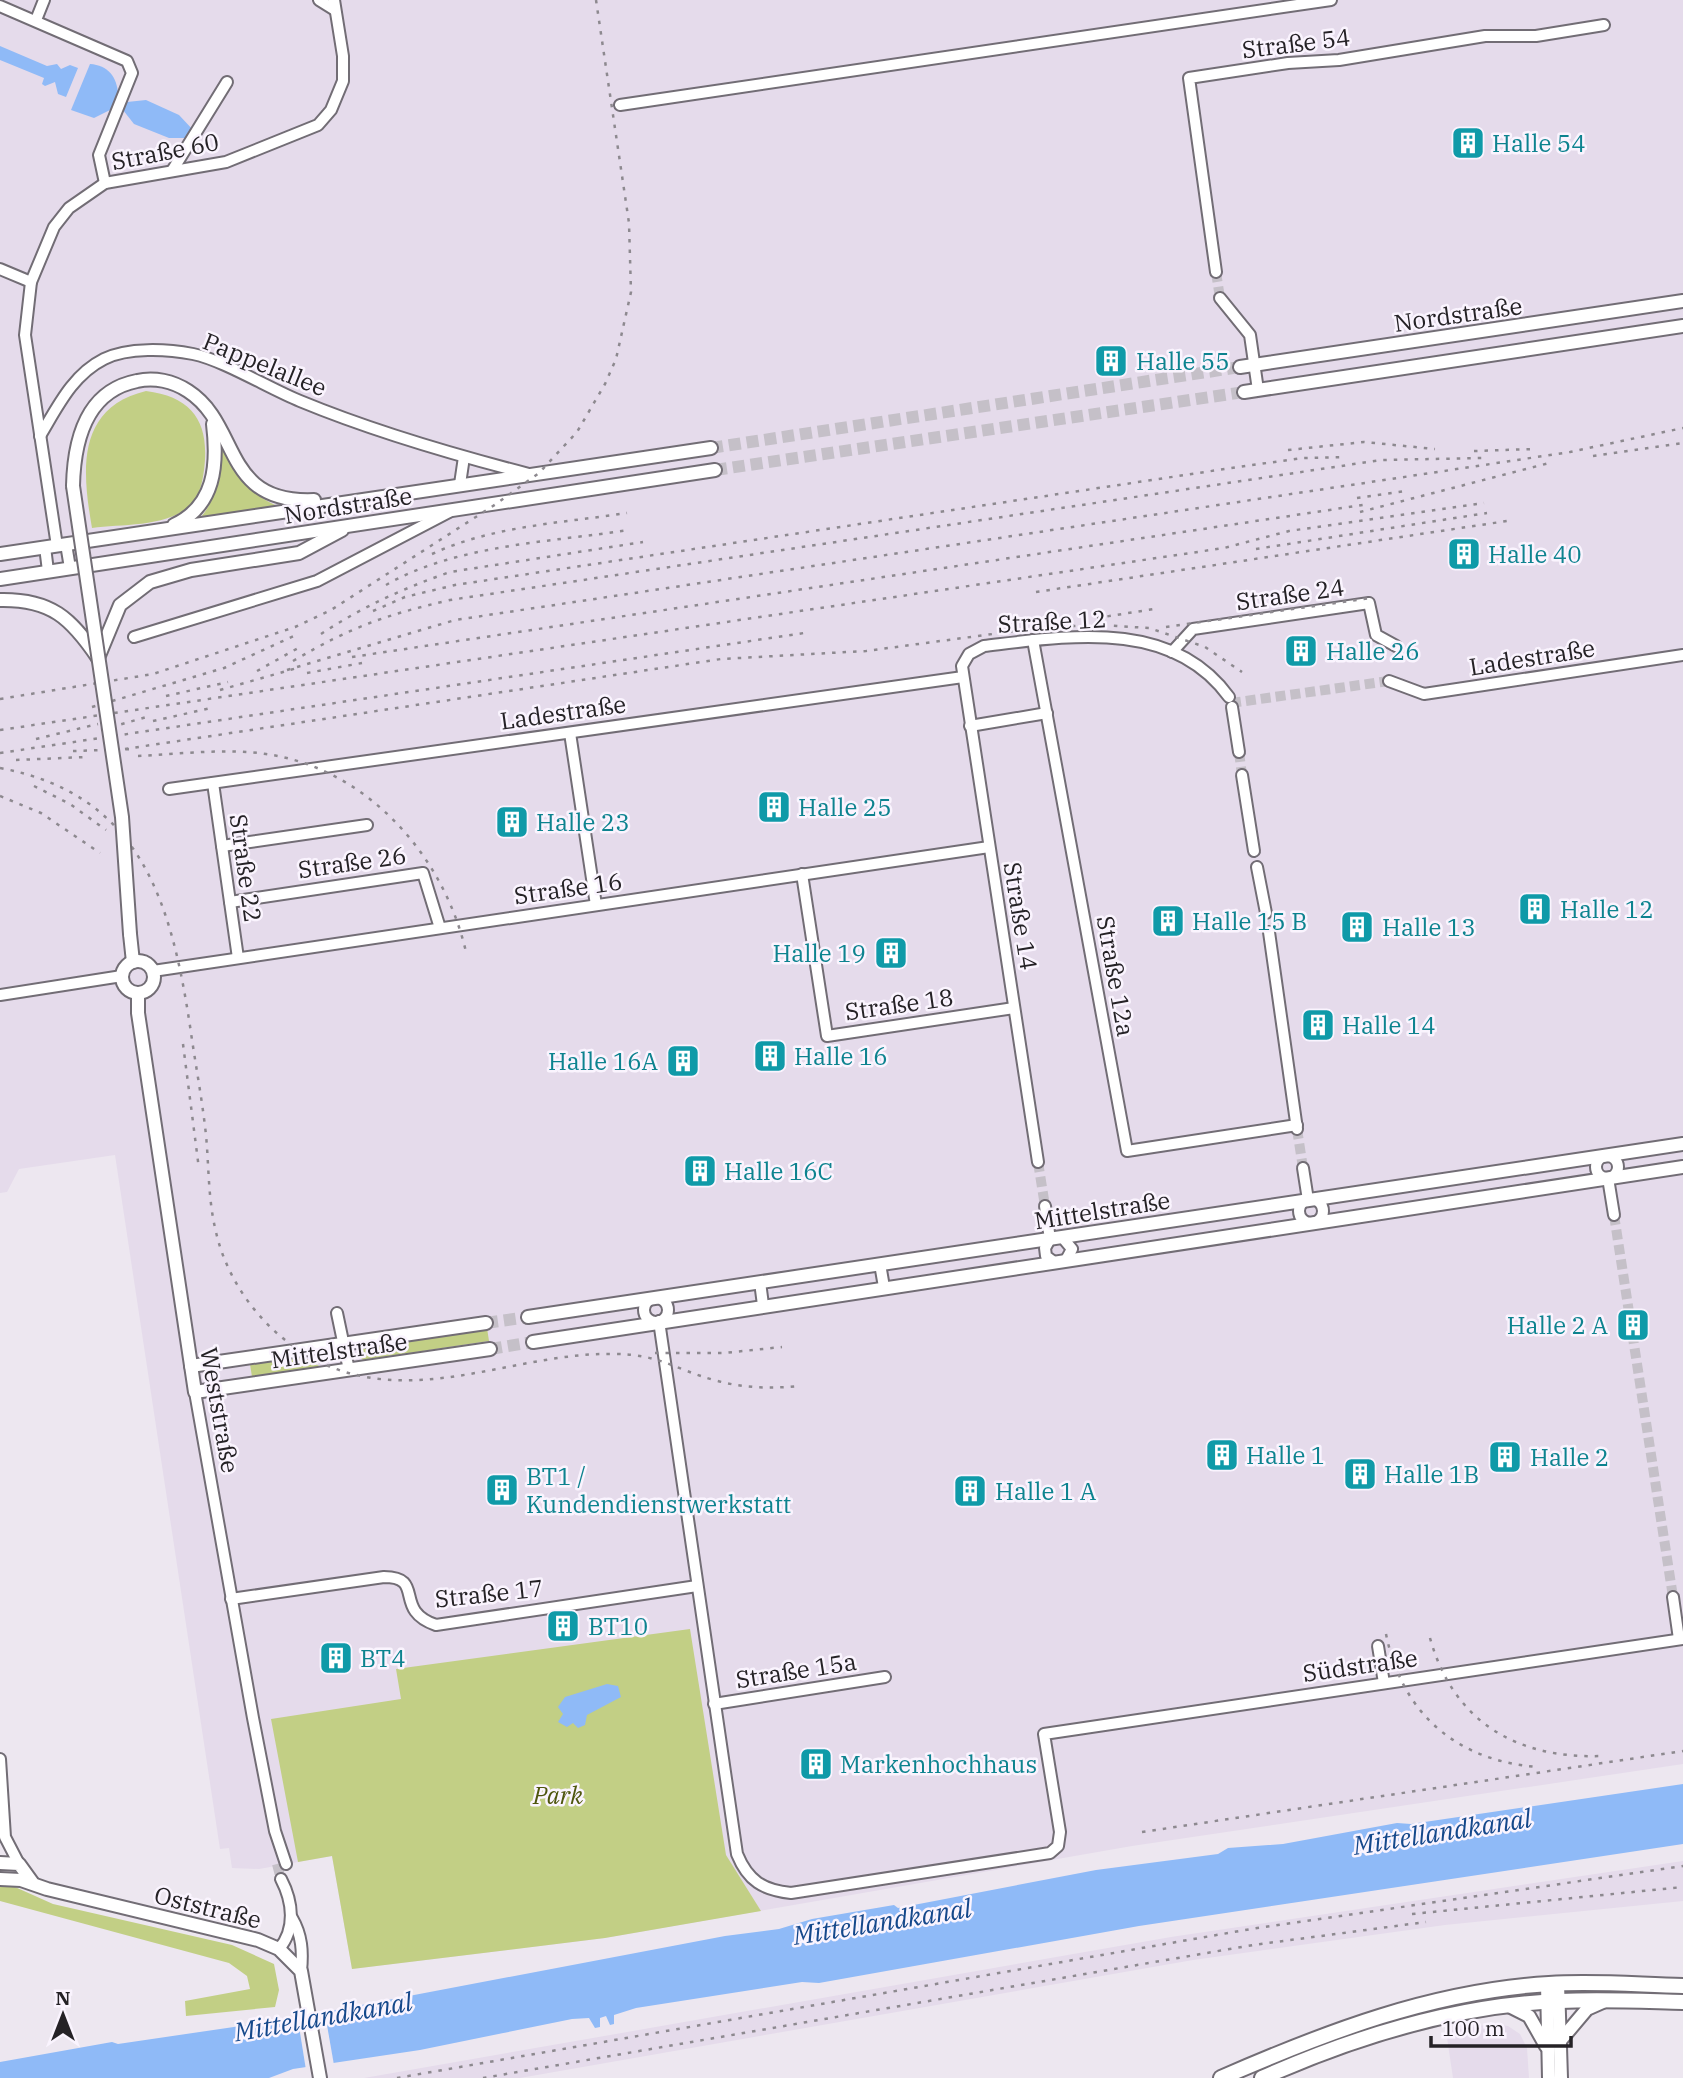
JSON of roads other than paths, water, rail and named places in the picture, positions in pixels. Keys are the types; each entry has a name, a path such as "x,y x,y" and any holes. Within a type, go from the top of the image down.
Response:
{"main road":[{"path":"1221,2078 1367,2018 1462,1995 1552,1984 1683,1986"},
{"path":"1262,2078 1320,2053 1398,2027 1509,2006 1553,2001 1683,2002"}],"street":[{"path":"36,20 44,0"},
{"path":"319,0 334,5"},
{"path":"620,106 1331,0"},
{"name":"Straße 60","path":"56,546 25,335 26,305 31,282 54,227 69,208 105,183 226,162 305,132 326,118 343,81 343,56 334,5"},
{"path":"0,6 127,61 132,73 99,155 105,183"},
{"name":"Straße 54","path":"1216,272 1189,78 1288,63 1339,60 1485,36 1536,36 1604,25"},
{"path":"172,171 226,82"},
{"path":"0,269 31,282"},
{"path":"1220,298 1250,335 1258,390"},
{"name":"Nordstraße","path":"1240,367 1683,301"},
{"name":"Nordstraße","path":"1244,392 1683,326"},
{"path":"1476,333 1480,356"},
{"path":"1445,337 1449,361"},
{"name":"Pappelallee","path":"40,436 71,385 86,371 104,359 161,351 195,354 353,422 464,457 529,474"},
{"path":"133,962 122,817 73,486 78,439 88,415 105,396 125,383 156,379 174,384 200,401 246,475 265,491 300,501 365,499"},
{"path":"164,530 194,514 208,495 215,466 213,420"},
{"name":"Nordstraße","path":"0,554 705,449 709,471 0,579"},
{"path":"460,484 464,457"},
{"path":"134,637 317,581 452,511"},
{"path":"98,658 111,621 120,606 150,582 171,574 299,553 347,527"},
{"path":"56,546 70,568"},
{"path":"48,571 56,546"},
{"path":"0,600 21,599 64,615 98,658"},
{"name":"Straße 24","path":"1172,652 1193,629 1369,603 1376,635 1396,646"},
{"name":"Straße 12","path":"962,677 962,666 969,654 984,646 1092,635 1145,642 1200,666 1231,702 1238,752"},
{"name":"Straße 12a","path":"1033,640 1127,1151 1297,1127 1269,932"},
{"name":"Ladestraße","path":"1389,681 1424,694 1683,655"},
{"name":"Straße 14","path":"962,677 1038,1162"},
{"name":"Ladestraße","path":"169,789 962,677"},
{"path":"970,726 1047,713"},
{"path":"570,733 596,905"},
{"path":"1242,775 1254,850"},
{"name":"Straße 22","path":"213,783 238,958"},
{"path":"222,846 367,825"},
{"name":"Straße 16","path":"153,971 989,846"},
{"path":"1257,867 1266,913"},
{"name":"Straße 26","path":"230,902 422,873 440,928"},
{"name":"Straße 18","path":"802,874 827,1036 1014,1008"},
{"path":"133,962 147,964 153,971 151,986 138,993 124,986 122,976 125,967 133,962"},
{"path":"0,995 122,976"},
{"name":"Weststraße","path":"138,993 138,1013 195,1392 281,1864"},
{"name":"Mittelstraße","path":"528,1317 1683,1144"},
{"path":"1606,1155 1615,1158 1619,1166 1616,1174 1608,1178 1601,1176 1596,1168 1597,1161 1606,1155"},
{"name":"Mittelstraße","path":"533,1342 1683,1167"},
{"path":"1303,1168 1308,1200"},
{"path":"1608,1178 1614,1215"},
{"path":"1308,1200 1318,1201 1323,1209 1320,1220 1312,1223 1303,1220 1299,1212 1301,1205 1308,1200"},
{"path":"1045,1206 1056,1238 1072,1249 1060,1261 1046,1256 1045,1248 1056,1238"},
{"path":"880,1264 884,1287"},
{"path":"760,1282 763,1306"},
{"path":"653,1298 662,1300 667,1308 665,1317 659,1321 648,1319 644,1311 646,1303 653,1298"},
{"path":"337,1313 349,1370"},
{"path":"659,1321 714,1704"},
{"name":"Mittelstraße","path":"191,1366 486,1323"},
{"name":"Mittelstraße","path":"195,1392 490,1349"},
{"name":"Straße 17","path":"231,1599 384,1577 399,1578 407,1585 412,1610 421,1620 436,1625 697,1586"},
{"path":"1673,1597 1681,1639"},
{"name":"Südstraße","path":"714,1704 737,1854 743,1869 754,1882 771,1891 791,1893 1049,1853 1058,1846 1060,1832 1044,1734 1681,1639"},
{"path":"1378,1646 1384,1683"},
{"name":"Straße 15a","path":"714,1704 885,1677"},
{"path":"0,1759 5,1837 32,1882"},
{"path":"0,1863 19,1864"},
{"name":"Oststraße","path":"0,1879 32,1882 47,1889 258,1940 279,1949 301,1971"},
{"path":"279,1949 291,1930 285,1882"},
{"path":"291,1916 299,1930 303,1954 301,1971 320,2078"},
{"path":"1552,1984 1560,2041 1561,2078"},
{"path":"1560,2041 1587,2008 1607,2000"},
{"path":"1549,2078 1553,2001"},
{"path":"1509,2006 1529,2016 1549,2053"}],"water":[{"path":"0,46 47,66 57,64 61,69 70,65 78,68 66,97 58,94 55,82 45,86 42,84 44,78 0,60"},
{"path":"90,64 107,69 116,82 118,94 112,109 94,118 71,110"},
{"path":"146,100 179,115 194,131 190,138 169,138 134,124 123,110 127,102"},
{"path":"607,1684 618,1686 621,1697 587,1715 585,1725 578,1728 573,1723 567,1727 558,1722 563,1714 558,1707 565,1697"},
{"name":"Mittellandkanal","path":"1683,1784 1683,1844 1139,1926 819,1983 802,1982 636,2008 614,2015 614,2024 610,2025 606,2016 600,2018 600,2027 595,2028 589,2018 572,2019 420,2050 293,2069 269,2078 0,2078 0,2062 112,2042 118,2044 288,2019 725,1936 779,1929 812,1919 894,1905 898,1908 1096,1870 1218,1854 1228,1848 1283,1844 1397,1823 1411,1824"}],"tunnel":[{"path":"1216,272 1220,298"},
{"path":"711,448 1240,367"},
{"path":"715,470 1244,392"},
{"path":"1231,703 1389,681"},
{"path":"1239,752 1242,775"},
{"path":"1297,1129 1303,1168"},
{"path":"1038,1162 1045,1206"},
{"path":"1614,1215 1673,1597"},
{"path":"486,1323 528,1317"},
{"path":"490,1349 533,1342"},
{"path":"277,1864 281,1879"}],"railway":[{"path":"0,699 153,674 295,627 331,610 496,504 539,473 577,432 616,359 631,292 629,223 596,0"},
{"path":"287,670 455,620 1570,452 1683,428"},
{"path":"1288,450 1364,442 1435,449"},
{"path":"1593,456 1683,443"},
{"path":"1474,451 1534,449"},
{"path":"373,611 405,597 455,585 1238,467 1303,458 1346,457"},
{"path":"293,661 369,623 450,600 1381,460 1484,458"},
{"path":"1360,512 1553,462"},
{"path":"1357,498 1406,491"},
{"path":"0,730 1224,548 1289,531 1484,503"},
{"path":"352,657 1369,504"},
{"path":"432,554 503,531 627,513"},
{"path":"1256,549 1487,513"},
{"path":"1036,592 1507,521"},
{"path":"386,585 442,561 473,553 629,530"},
{"path":"321,634 384,599 450,572 643,542"},
{"path":"1166,627 1371,598"},
{"path":"1097,618 1154,609"},
{"path":"125,749 721,659 866,651 1045,627 1100,625 1149,628 1205,647 1242,672"},
{"path":"0,753 804,633"},
{"path":"92,707 224,668 296,635"},
{"path":"257,671 300,647"},
{"path":"307,673 362,663"},
{"path":"220,690 297,668"},
{"path":"166,696 228,682"},
{"path":"153,721 211,708"},
{"path":"101,730 150,716"},
{"path":"36,739 98,724"},
{"path":"73,751 133,749"},
{"path":"138,756 250,752 303,763 337,777 368,797 396,822 420,851 440,883 466,952"},
{"path":"16,760 86,757"},
{"path":"0,768 48,781 86,802 117,828 140,860 158,896 172,937 182,980 204,1121 213,1220 223,1255 246,1298 261,1317 298,1350 342,1371 376,1379 444,1378 580,1355 614,1354 655,1359 700,1376 735,1385 766,1388 798,1386"},
{"path":"34,786 70,804 106,830"},
{"path":"0,796 41,813 100,853"},
{"path":"183,1044 199,1169"},
{"path":"655,1353 724,1353 782,1347"},
{"path":"1386,1634 1405,1688 1420,1710 1438,1728 1482,1755 1509,1763 1538,1767"},
{"path":"1430,1638 1440,1667 1454,1692 1472,1713 1492,1729 1516,1742 1542,1750 1570,1755 1601,1756"},
{"path":"1142,1832 1683,1751"},
{"path":"397,2078 1251,1929 1683,1866"},
{"path":"1412,1914 1683,1887"},
{"path":"483,2078 1253,1945 1426,1922"}],"place":[{"name":"Halle 54","path":"1468,143"},
{"name":"Halle 55","path":"1111,361"},
{"name":"Halle 40","path":"1464,554"},
{"name":"Halle 26","path":"1301,651"},
{"name":"Halle 25","path":"774,807"},
{"name":"Halle 23","path":"512,822"},
{"name":"Halle 12","path":"1535,909"},
{"name":"Halle 15 B","path":"1168,921"},
{"name":"Halle 13","path":"1357,927"},
{"name":"Halle 19","path":"891,953"},
{"name":"Halle 14","path":"1318,1025"},
{"name":"Halle 16","path":"770,1056"},
{"name":"Halle 16A","path":"683,1061"},
{"name":"Halle 16C","path":"700,1171"},
{"name":"Halle 2 A","path":"1633,1325"},
{"name":"Halle 1","path":"1222,1455"},
{"name":"Halle 2","path":"1505,1457"},
{"name":"Halle 1B","path":"1360,1474"},
{"name":"BT1 / Kundendienstwerkstatt","path":"502,1490"},
{"name":"Halle 1 A","path":"970,1491"},
{"name":"BT10","path":"563,1626"},
{"name":"BT4","path":"336,1658"},
{"name":"Markenhochhaus","path":"816,1764"}],"park label":[{"name":"Park","path":"558,1795"}]}
